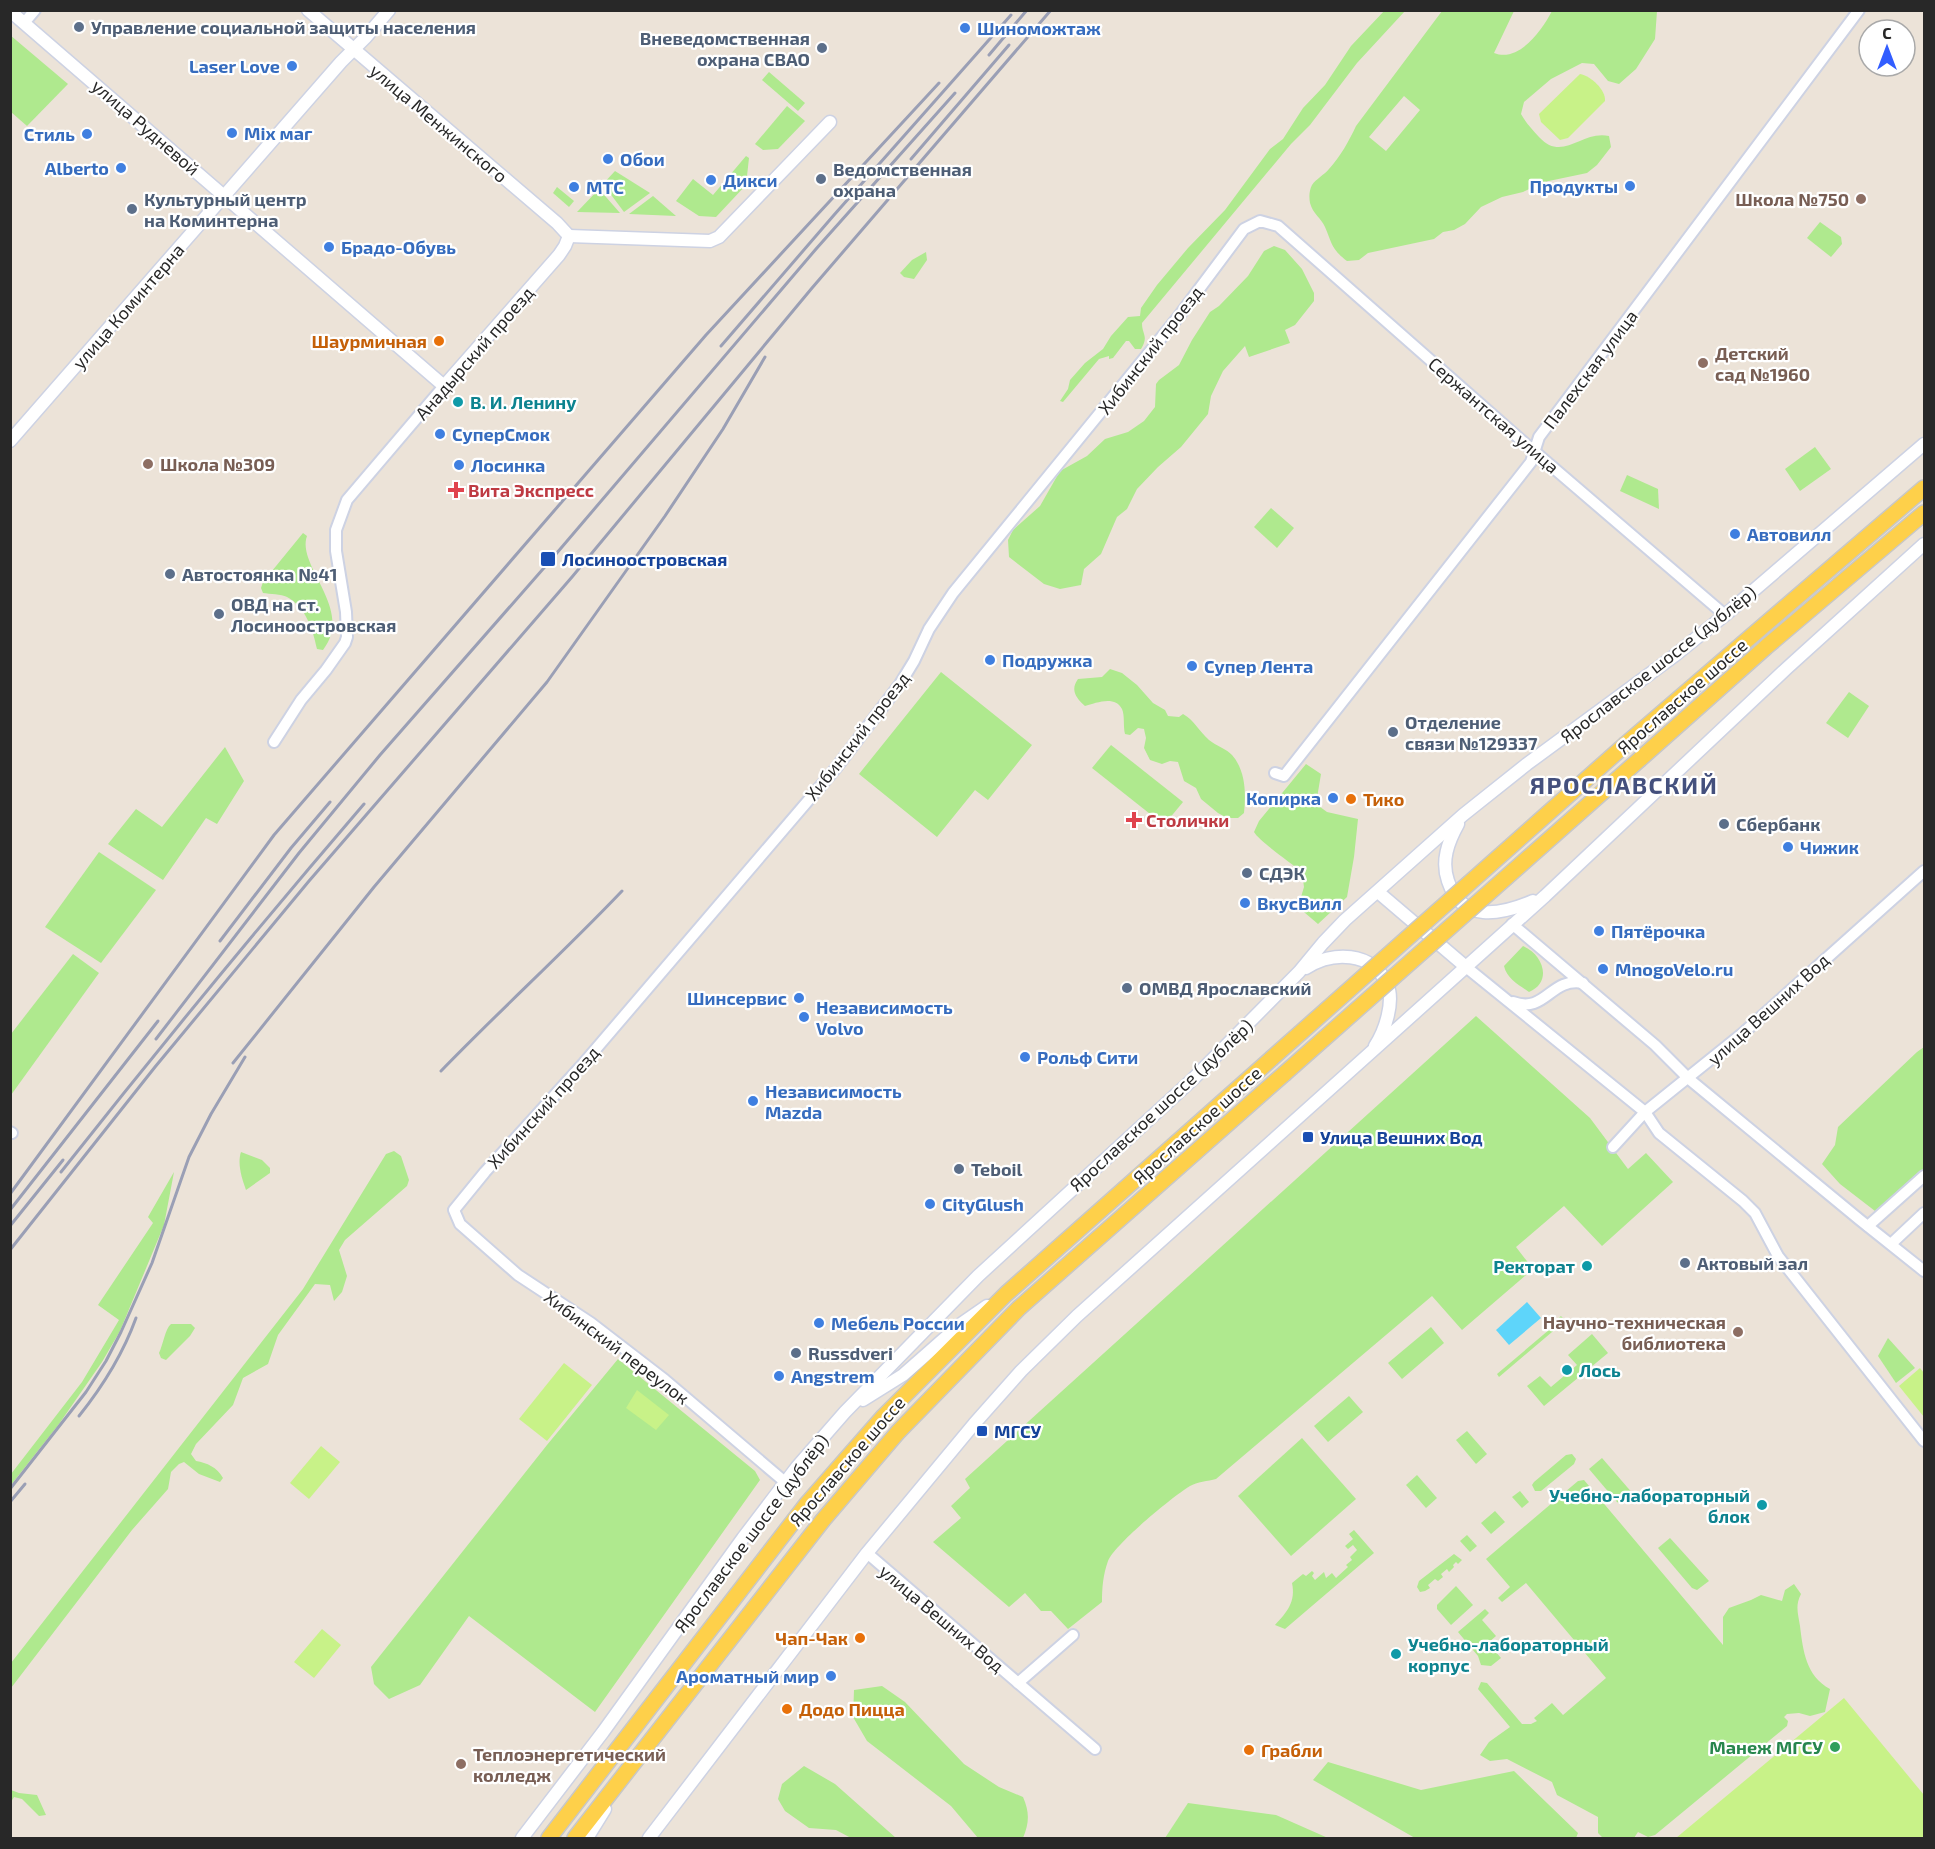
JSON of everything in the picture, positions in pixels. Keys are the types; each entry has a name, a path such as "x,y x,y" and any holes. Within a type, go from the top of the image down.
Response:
{"main road":[{"name":"Ярославское шоссе","path":"549,1839 806,1505 884,1416 1006,1294 1626,744 1924,488"},
{"name":"Ярославское шоссе","path":"575,1839 823,1520 898,1432 1019,1308 1767,647 1924,513"}],"street":[{"path":"24,23 35,10"},
{"name":"улица Менжинского","path":"308,10 457,136 569,236"},
{"name":"улица Коминтерна","path":"10,441 389,10"},
{"name":"Палехская улица","path":"1275,773 1284,776 1531,462 1539,437 1859,10"},
{"name":"улица Рудневой","path":"10,11 444,386"},
{"path":"569,236 710,241 719,237 831,122"},
{"name":"Сержантская улица","path":"1260,221 1278,226 1725,615"},
{"name":"Хибинский проезд","path":"454,1210 485,1172 583,1064 836,768 900,684 914,661 928,629 953,593 1179,316 1244,229 1260,221"},
{"name":"Анадырский проезд","path":"274,742 301,700 326,670 347,637 346,612 336,551 336,530 347,500 559,255 569,236"},
{"name":"Ярославское шоссе (дублёр)","path":"522,1839 785,1482 845,1412 978,1276 1193,1079 1299,972 1345,920 1463,815 1725,615 1924,444"},
{"path":"649,1839 867,1553 1021,1371 1077,1316 1545,896 1787,668 1924,544"},
{"path":"1463,815 1450,839 1445,859 1447,877 1453,896 1462,905 1476,911 1507,911 1545,896"},
{"name":"улица Вешних Вод","path":"1613,1147 1645,1112 1689,1079 1756,1022 1924,871"},
{"path":"1378,892 1466,967 1645,1112 1659,1133 1755,1213 1778,1256 1924,1441"},
{"path":"1512,924 1655,1045 1689,1079 1924,1271"},
{"path":"1299,972 1326,958 1342,956 1355,957 1382,975 1388,986 1388,1009 1378,1042 1370,1055"},
{"path":"1508,1000 1522,1005 1533,1005 1561,985 1574,981 1583,983"},
{"path":"1868,1226 1924,1176"},
{"name":"Хибинский переулок","path":"454,1210 460,1224 518,1275 591,1323 665,1380 785,1482"},
{"path":"1891,1244 1924,1213"},
{"path":"845,1412 903,1375 961,1324 1006,1294"},
{"name":"улица Вешних Вод","path":"867,1553 1095,1749"},
{"name":"улица Вешних Вод","path":"1018,1683 1073,1635"},
{"path":"587,1839 628,1770"}],"green space":[{"path":"1385,10 1405,11 1357,63 1310,125 1291,144 1142,323 1145,338 1141,349 1135,349 1129,341 1126,341 1113,358 1109,359 1109,356 1099,359 1063,402 1060,401 1068,389 1070,380 1085,363 1103,349 1128,317 1140,316 1141,308 1157,285 1188,248 1225,210 1270,149 1283,139 1303,108 1325,85 1351,46"},
{"path":"1442,11 1514,11 1494,53 1503,55 1521,49 1529,43 1552,11 1657,11 1655,39 1636,69 1619,84 1608,81 1594,64 1582,63 1551,79 1524,102 1521,114 1539,137 1548,144 1564,147 1590,137 1609,136 1611,147 1597,165 1587,173 1544,182 1523,192 1502,197 1481,207 1465,224 1454,230 1443,232 1434,239 1368,253 1359,260 1347,261 1333,246 1323,224 1311,207 1310,194 1314,183 1341,154 1356,126","holes":["1404,96 1420,110 1386,151 1369,137"]},
{"path":"10,35 68,84 27,126 11,112"},
{"path":"769,72 805,103 798,111 762,80"},
{"path":"1580,74 1597,84 1603,92 1605,101 1568,138 1560,140 1541,122 1539,114"},
{"path":"787,106 805,121 778,149 763,150 755,144"},
{"path":"746,156 749,158 746,185 716,217 699,216 676,201 693,179 713,195"},
{"path":"615,171 650,193 624,212 603,184"},
{"path":"557,187 574,201 569,207 553,193"},
{"path":"599,189 620,213 577,212"},
{"path":"653,196 676,216 629,214"},
{"path":"1820,222 1841,237 1842,244 1831,257 1807,238"},
{"path":"1274,246 1285,250 1302,269 1314,293 1314,301 1295,325 1285,330 1290,343 1249,357 1245,346 1223,371 1211,396 1208,414 1181,447 1137,489 1127,509 1117,517 1101,554 1084,569 1081,585 1060,589 1044,584 1009,557 1008,540 1013,530 1040,506 1060,471 1087,456 1105,439 1128,432 1144,421 1155,407 1156,384 1179,365 1210,312 1219,306 1248,276 1264,251"},
{"path":"926,252 927,260 914,279 904,277 900,273 912,260"},
{"path":"1815,447 1831,469 1800,491 1785,469"},
{"path":"1627,475 1658,489 1659,509 1620,491"},
{"path":"1271,508 1294,528 1277,548 1254,527"},
{"path":"303,533 307,536 306,548 309,561 329,604 332,620 331,635 323,650 317,649 311,627 304,613 294,601 285,596 263,593 261,588 263,582"},
{"path":"1110,669 1122,673 1137,685 1153,703 1165,710 1168,716 1179,717 1183,714 1187,716 1209,740 1232,755 1242,775 1245,791 1244,813 1238,818 1227,818 1218,813 1201,799 1196,788 1184,781 1178,762 1170,761 1162,764 1150,760 1144,748 1146,738 1144,729 1138,728 1130,735 1125,734 1123,712 1115,702 1100,702 1085,706 1082,703 1074,690 1078,679 1102,677"},
{"path":"941,672 1032,745 988,800 975,790 937,837 859,774"},
{"path":"1849,692 1869,706 1848,738 1826,723"},
{"path":"1111,745 1183,802 1164,825 1092,768"},
{"path":"225,747 244,781 217,824 206,818 163,880 108,844 136,809 162,827"},
{"path":"1306,764 1321,774 1316,804 1327,812 1358,819 1347,897 1318,924 1298,907 1304,887 1302,872 1254,832 1259,821"},
{"path":"99,852 156,890 101,963 45,927"},
{"path":"1523,946 1536,955 1543,975 1541,982 1529,992 1511,978 1504,966"},
{"path":"73,954 99,973 11,1095 11,1034"},
{"path":"1476,1016 1590,1118 1628,1169 1646,1153 1673,1182 1602,1246 1564,1206 1516,1247 1533,1269 1462,1330 1432,1296 1216,1479 1190,1486 1132,1533 1108,1561 1103,1582 1102,1602 1068,1629 1051,1611 1041,1611 1025,1593 1009,1607 933,1542 961,1518 951,1506 970,1488 965,1479"},
{"path":"1924,1047 1924,1175 1895,1200 1875,1211 1840,1184 1822,1164 1835,1145 1838,1127"},
{"path":"394,1151 401,1156 409,1180 407,1186 345,1240 339,1250 347,1276 342,1292 334,1301 330,1285 315,1284 278,1335 268,1364 243,1378 233,1405 196,1444 191,1454 196,1461 211,1466 223,1478 220,1482 199,1474 184,1462 179,1464 171,1472 168,1489 132,1530 11,1688 11,1663 303,1289 386,1154"},
{"path":"241,1152 262,1160 270,1168 270,1173 246,1190 240,1166"},
{"path":"174,1172 164,1225 120,1331 102,1362 59,1424 11,1485 11,1474 82,1382 119,1320 98,1305 153,1223 148,1217"},
{"path":"1561,1316 1565,1321 1499,1377 1497,1374 1556,1324 1554,1322"},
{"path":"171,1324 191,1324 195,1328 166,1360 161,1358 159,1353"},
{"path":"1431,1327 1444,1343 1402,1379 1388,1363"},
{"path":"1592,1334 1608,1353 1544,1406 1527,1386 1540,1376 1551,1387 1577,1365 1568,1355"},
{"path":"1888,1338 1915,1368 1896,1383 1878,1356"},
{"path":"618,1359 755,1471 760,1480 595,1712 469,1616 420,1685 389,1699 374,1684 371,1667"},
{"path":"564,1363 592,1385 547,1441 519,1419"},
{"path":"1920,1368 1924,1373 1924,1417 1899,1386"},
{"path":"637,1390 669,1415 656,1430 626,1408"},
{"path":"1349,1396 1363,1412 1328,1442 1314,1426"},
{"path":"1467,1431 1487,1454 1476,1464 1456,1440"},
{"path":"1302,1438 1356,1499 1291,1556 1238,1496"},
{"path":"321,1446 340,1462 309,1499 290,1483"},
{"path":"1572,1454 1576,1459 1574,1464 1541,1491 1535,1491 1532,1485 1534,1482 1566,1455"},
{"path":"1602,1458 1634,1495 1621,1504 1589,1469"},
{"path":"1417,1475 1437,1498 1426,1508 1406,1485"},
{"path":"1584,1480 1723,1645 1723,1617 1729,1608 1761,1595 1782,1601 1785,1590 1794,1584 1801,1594 1798,1610 1807,1662 1816,1677 1830,1689 1825,1712 1810,1716 1799,1713 1787,1714 1784,1717 1788,1721 1787,1726 1655,1835 1648,1837 1638,1832 1634,1838 1603,1838 1598,1833 1598,1817 1557,1795 1552,1782 1507,1759 1490,1761 1480,1755 1489,1742 1510,1727 1478,1689 1481,1682 1487,1683 1522,1724 1531,1724 1537,1721 1534,1718 1552,1703 1563,1715 1606,1678 1526,1583 1502,1602 1498,1598 1510,1587 1486,1559 1578,1481"},
{"path":"1520,1491 1529,1502 1522,1508 1512,1497"},
{"path":"1495,1511 1505,1522 1491,1534 1481,1523"},
{"path":"1354,1530 1374,1553 1285,1629 1275,1625 1292,1601 1292,1583 1303,1574 1306,1576 1312,1571 1315,1580 1324,1572 1326,1578 1332,1573 1336,1578 1348,1567 1346,1565 1352,1560 1350,1557 1357,1550 1353,1545 1348,1549 1345,1546 1353,1539 1349,1534"},
{"path":"1467,1535 1477,1546 1470,1552 1460,1541"},
{"path":"1670,1538 1709,1581 1697,1590 1692,1588 1658,1548"},
{"path":"1454,1554 1462,1560 1458,1564 1456,1562 1449,1572 1447,1569 1441,1574 1443,1577 1438,1581 1435,1579 1428,1585 1430,1588 1420,1592 1417,1587 1419,1581"},
{"path":"1456,1586 1473,1605 1451,1625 1437,1609 1437,1605"},
{"path":"1485,1609 1489,1613 1482,1620 1496,1636 1488,1643 1501,1658 1491,1666 1481,1665 1478,1656 1458,1632"},
{"path":"322,1629 341,1645 314,1678 294,1662"},
{"path":"882,1686 905,1702 964,1764 999,1787 1023,1797 1028,1818 1023,1838 978,1838 951,1806 867,1741 853,1717 854,1690"},
{"name":"Манеж МГСУ","path":"1844,1698 1924,1795 1924,1838 1676,1838"},
{"path":"1328,1762 1421,1790 1514,1771 1578,1833 1576,1838 1415,1838 1313,1780"},
{"path":"804,1766 835,1784 896,1838 851,1838 836,1830 809,1828 785,1811 778,1799 782,1784"},
{"path":"11,1790 37,1795 46,1815 39,1816 22,1799 14,1797 11,1802"},
{"path":"1188,1803 1276,1815 1328,1838 1165,1838"}],"water":[{"path":"1527,1302 1541,1318 1509,1345 1496,1330"}],"railway":[{"path":"989,55 1027,10"},
{"path":"10,1250 155,1067 309,881 572,577 812,288 1051,10"},
{"path":"721,346 1011,15"},
{"path":"911,159 1009,45"},
{"path":"10,1194 274,835 706,335 939,83"},
{"path":"156,1039 299,853 380,755 550,561 816,249 955,93"},
{"path":"233,1063 374,887 547,682 665,516 723,429 765,357"},
{"path":"220,941 291,848 330,802"},
{"path":"61,1172 210,987 364,804"},
{"path":"441,1071 622,891"},
{"path":"10,1210 158,1021"},
{"path":"10,1489 86,1392 106,1361 152,1263 189,1157 211,1114 245,1057"},
{"path":"10,1226 63,1160"},
{"path":"79,1416 112,1369 136,1318"},
{"path":"10,1502 25,1484"}],"place":[{"name":"Управление социальной защиты населения","path":"79,27"},
{"name":"Шиноможтаж","path":"965,28"},
{"name":"Вневедомственная охрана СВАО","path":"822,48"},
{"name":"Laser Love","path":"292,66"},
{"name":"Mix маг","path":"232,133"},
{"name":"Стиль","path":"87,134"},
{"name":"Обои","path":"608,159"},
{"name":"Alberto","path":"121,168"},
{"name":"Ведомственная охрана","path":"821,179"},
{"name":"Дикси","path":"711,180"},
{"name":"Продукты","path":"1630,186"},
{"name":"МТС","path":"574,187"},
{"name":"Школа №750","path":"1861,199"},
{"name":"Культурный центр на Коминтерна","path":"132,209"},
{"name":"Брадо-Обувь","path":"329,247"},
{"name":"Шаурмичная","path":"439,341"},
{"name":"Детский сад №1960","path":"1703,363"},
{"name":"В. И. Ленину","path":"458,402"},
{"name":"СуперСмок","path":"440,434"},
{"name":"Школа №309","path":"148,464"},
{"name":"Лосинка","path":"459,465"},
{"name":"Вита Экспресс","path":"456,490"},
{"name":"Автовилл","path":"1735,534"},
{"name":"Лосиноостровская","path":"548,559"},
{"name":"Автостоянка №41","path":"170,574"},
{"name":"ОВД на ст. Лосиноостровская","path":"219,614"},
{"name":"Подружка","path":"990,660"},
{"name":"Супер Лента","path":"1192,666"},
{"name":"Отделение связи №129337","path":"1393,732"},
{"name":"Копирка","path":"1333,798"},
{"name":"Тико","path":"1351,799"},
{"name":"Столички","path":"1134,820"},
{"name":"Сбербанк","path":"1724,824"},
{"name":"Чижик","path":"1788,847"},
{"name":"СДЭК","path":"1247,873"},
{"name":"ВкусВилл","path":"1245,903"},
{"name":"Пятёрочка","path":"1599,931"},
{"name":"MnogoVelo.ru","path":"1603,969"},
{"name":"ОМВД Ярославский","path":"1127,988"},
{"name":"Шинсервис","path":"799,998"},
{"name":"Независимость Volvo","path":"804,1017"},
{"name":"Рольф Сити","path":"1025,1057"},
{"name":"Независимость Mazda","path":"753,1101"},
{"name":"Улица Вешних Вод","path":"1308,1137"},
{"name":"Teboil","path":"959,1169"},
{"name":"CityGlush","path":"930,1204"},
{"name":"Актовый зал","path":"1685,1263"},
{"name":"Ректорат","path":"1587,1266"},
{"name":"Мебель России","path":"819,1323"},
{"name":"Научно-техническая библиотека","path":"1738,1332"},
{"name":"Russdveri","path":"796,1353"},
{"name":"Лось","path":"1567,1370"},
{"name":"Angstrem","path":"779,1376"},
{"name":"МГСУ","path":"982,1431"},
{"name":"Учебно-лабораторный блок","path":"1762,1505"},
{"name":"Чап-Чак","path":"860,1638"},
{"name":"Учебно-лабораторный корпус","path":"1396,1654"},
{"name":"Ароматный мир","path":"831,1676"},
{"name":"Додо Пицца","path":"787,1709"},
{"name":"Манеж МГСУ","path":"1835,1747"},
{"name":"Грабли","path":"1249,1750"},
{"name":"Теплоэнергетический колледж","path":"461,1764"}],"district":[{"name":"ЯРОСЛАВСКИЙ","path":"1624,784"}]}
